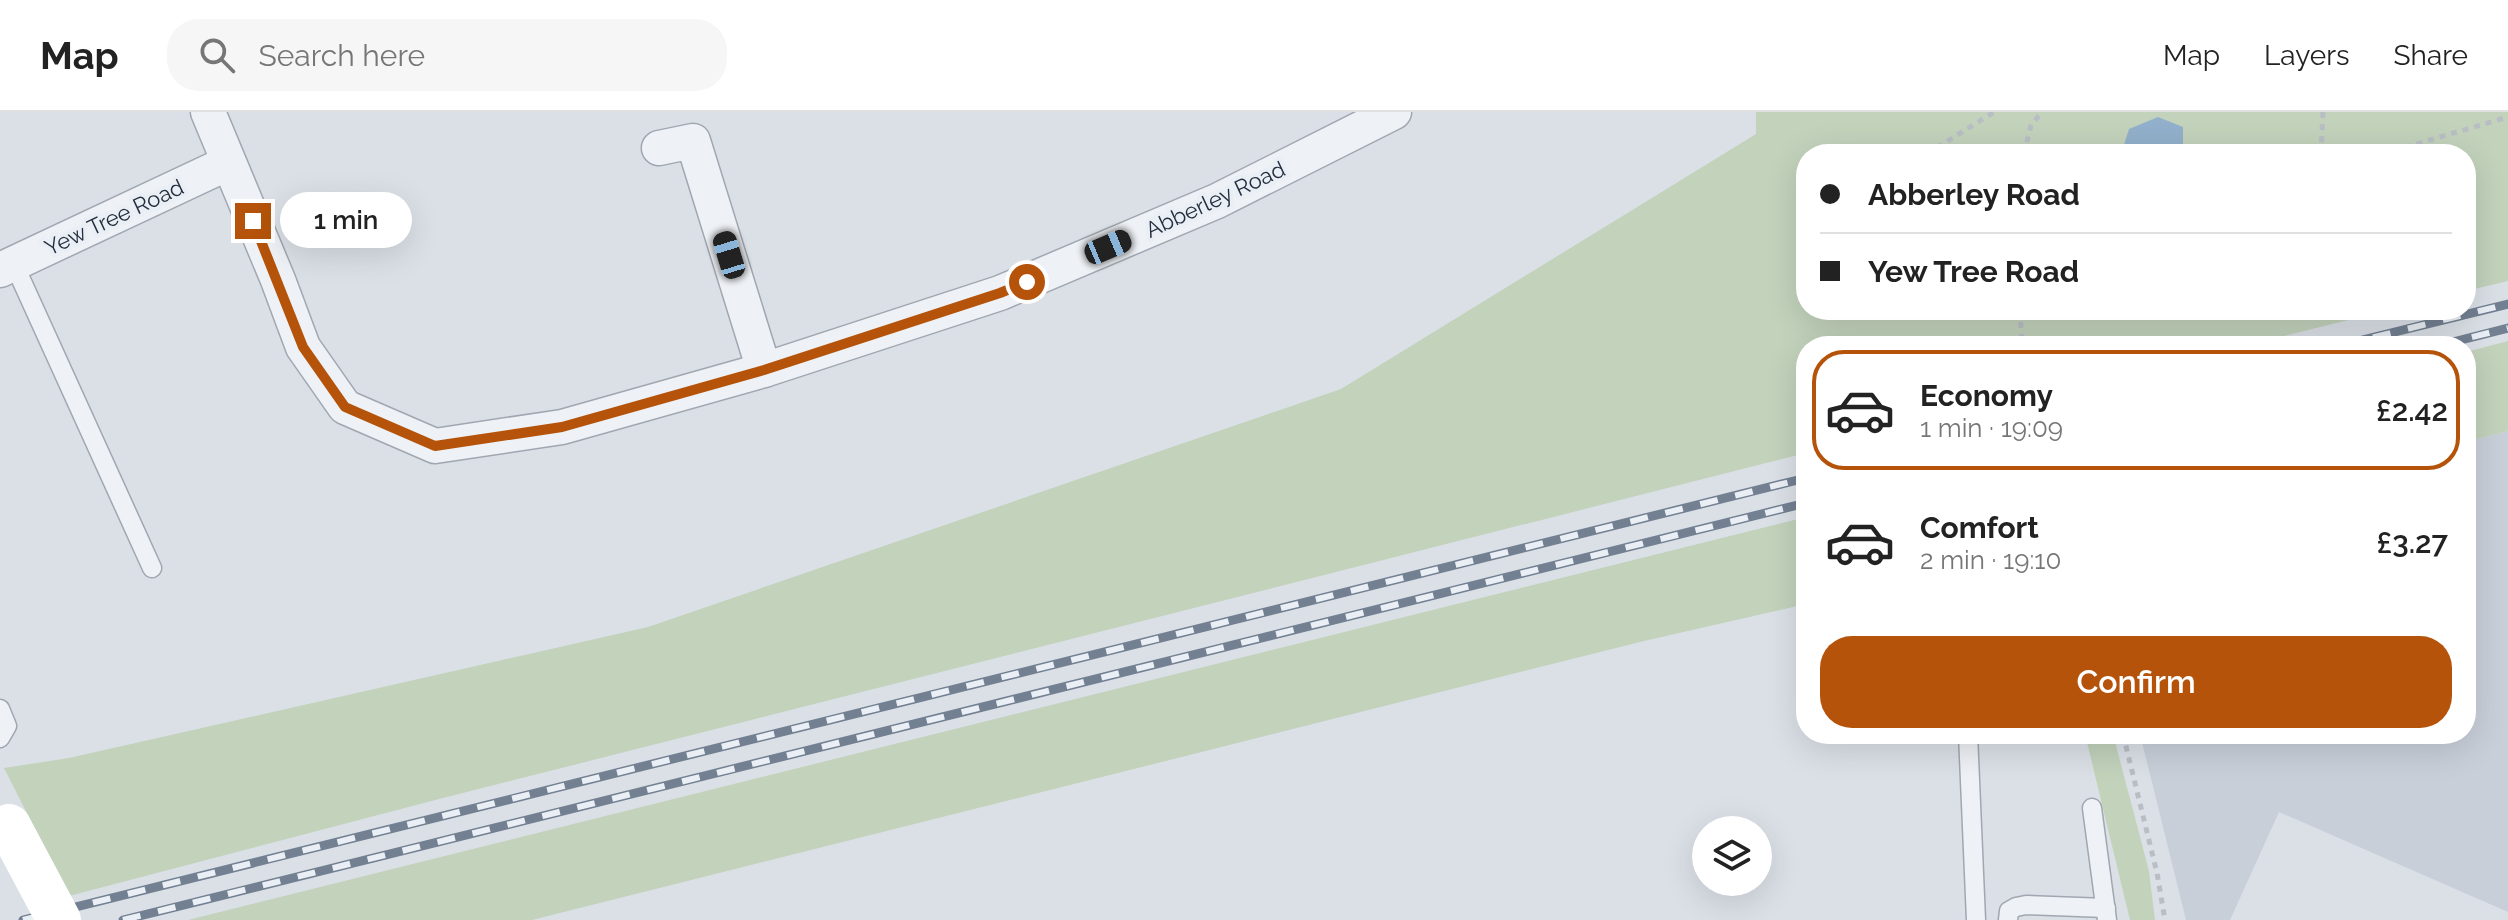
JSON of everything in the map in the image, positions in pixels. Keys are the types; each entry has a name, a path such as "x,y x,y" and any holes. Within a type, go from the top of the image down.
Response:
{"street":[{"path":"208,112 228,163"},
{"name":"Abberley Road","path":"228,163 303,347 345,407 435,446 562,427 764,370 1000,293 1217,201 1394,112"},
{"path":"659,148 693,141 764,370"},
{"name":"Yew Tree Road","path":"7,267 228,163"},
{"path":"9,826 59,920"}],"lane":[{"path":"7,267 152,568"},
{"path":"0,709 7,726 0,738"},
{"path":"1968,744 1976,920"},
{"path":"2008,920 2009,911 2026,905 2107,914 2092,808"}],"path":[{"path":"1943,144 1994,112"},
{"path":"2026,144 2031,125 2042,112"},
{"path":"2321,144 2323,112"},
{"path":"2416,144 2508,117"},
{"path":"2125,744 2157,873 2165,920"}],"shaded area":[{"path":"2508,431 2508,912 2279,812 2230,920 2186,920 2142,744 2476,744 2476,439"}],"green space":[{"path":"1756,112 2508,112 2508,281 2476,289 2476,144 1796,144 1796,320 2348,320 2284,336 1796,336 1796,456 443,798 69,896 4,768 69,758 648,627 1341,389 1756,134"},
{"path":"2508,341 2508,431 2476,439 2476,349"},
{"path":"1796,519 1796,606 1644,641 532,920 188,920"},
{"path":"2087,744 2116,744 2149,871 2155,920 2130,920"}],"water":[{"path":"2158,117 2183,127 2183,144 2124,144 2129,129"}],"railway":[{"path":"2476,312 2508,304"},
{"path":"2378,336 2443,320"},
{"path":"2476,336 2508,328"},
{"path":"23,920 1796,480"},
{"path":"123,920 1796,505"}],"route":[{"path":"253,221 303,347 345,407 435,446 562,427 764,370 1027,282"}]}
